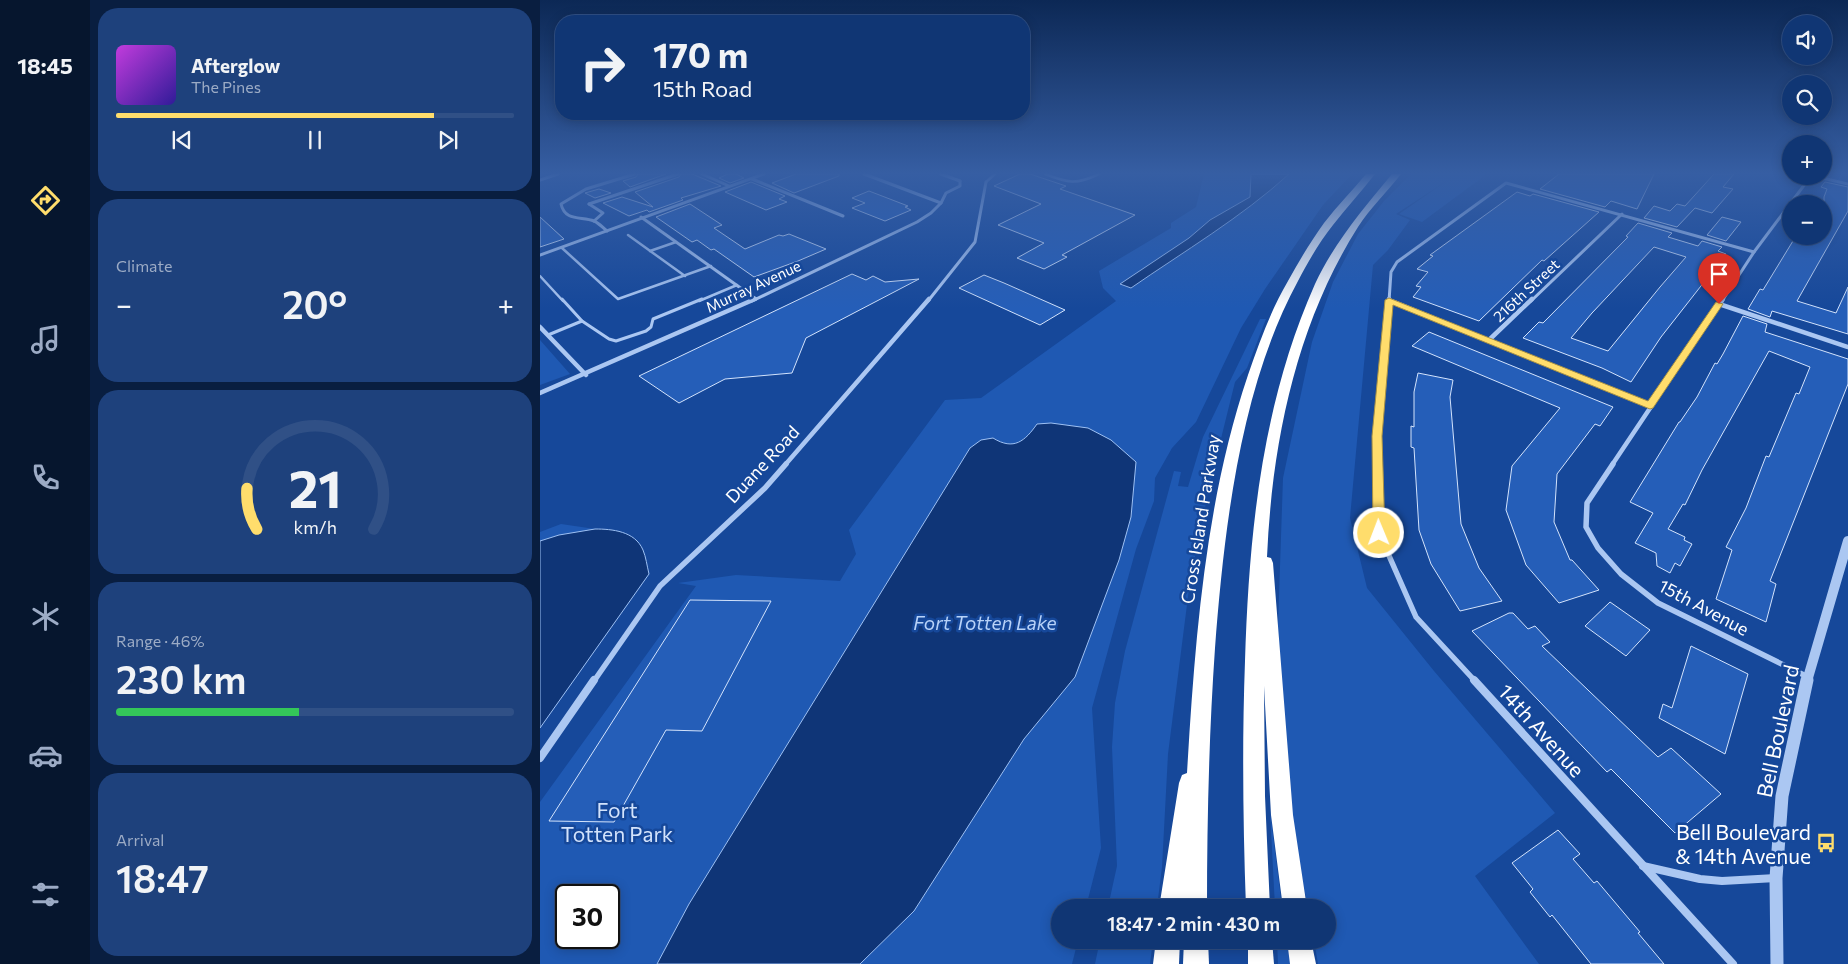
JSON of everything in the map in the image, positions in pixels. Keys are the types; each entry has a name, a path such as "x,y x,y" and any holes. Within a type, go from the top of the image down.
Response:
{"highway":[{"name":"Cross Island Parkway","path":"1195,899 1200,722 1210,595 1218,534 1237,433 1256,369 1276,317 1297,274 1333,219"},
{"path":"1258,899 1254,744 1255,608 1262,524 1273,441 1281,400 1304,325 1322,281 1344,242 1360,219"},
{"path":"1262,524 1282,815 1294,899"},
{"path":"1172,899 1200,722"},
{"path":"1166,964 1167,949"},
{"path":"1196,949 1196,964"},
{"path":"1260,949 1261,964"},
{"path":"1300,949 1303,964"}],"street":[{"path":"585,219 594,221 607,231"},
{"path":"540,255 636,219"},
{"path":"644,219 756,299"},
{"name":"Murray Avenue","path":"540,394 756,299 922,219"},
{"name":"Duane Road","path":"540,758 660,586 764,488 933,295 976,242 980,219"},
{"name":"14th Avenue","path":"1456,219 1397,262 1391,272 1377,436 1379,533 1416,617 1732,964"},
{"name":"216th Street","path":"1489,340 1617,219"},
{"path":"1639,219 1754,252"},
{"name":"15th Avenue","path":"1779,219 1754,252 1586,503 1586,527 1598,548 1621,574 1658,603 1808,677"},
{"path":"1389,300 1650,406"},
{"path":"1719,304 1848,347"},
{"path":"540,327 586,375"},
{"name":"Bell Boulevard","path":"1777,964 1776,878 1782,796 1808,677 1848,541"},
{"path":"1643,866 1700,879 1722,881 1776,878"}],"lane":[{"path":"628,236 685,276"},
{"path":"650,251 676,242"},
{"path":"562,248 618,299 711,266"},
{"path":"540,276 582,321 609,339 616,341 646,331 651,327 653,319 737,285"},
{"path":"548,335 582,321"}],"green space":[{"name":"Fort Totten Park","path":"1177,219 1212,219 1189,238 1121,284 1131,288 1232,219 1313,219 1265,289 1241,328 1196,422 1172,448 1155,478 1154,501 1136,549 1092,708 1101,848 1088,899 1051,899 1051,949 1076,949 1072,964 860,964 914,911 1024,739 1075,677 1037,424 1026,440 1012,444 1001,443 970,448 689,904 657,964 540,964 540,802 696,586 678,583 736,575 840,581 856,554 849,530 945,400 981,398 1116,301 1103,288 1099,271 1171,228 1171,223"},
{"path":"1370,219 1410,220 1388,250 1373,265 1350,518 1367,588 1434,671 1555,813 1475,876 1539,964 1318,964 1316,949 1336,949 1336,899 1306,899 1289,811 1278,626 1283,478 1312,342 1333,282 1358,234"},
{"path":"1413,219 1426,219 1422,222"},
{"path":"1260,319 1266,319 1247,368 1235,382 1211,479 1190,581 1168,754 1162,867 1158,899 1110,899 1117,866 1112,747 1115,703 1125,651 1174,471 1181,472 1178,486 1188,487 1203,437"},
{"path":"540,340 570,374 540,385"},
{"path":"561,524 595,529 559,535 540,541 540,532"},
{"path":"1270,811 1281,899 1275,899"},
{"path":"1098,949 1152,949 1150,964 1095,964"},
{"path":"1277,949 1290,949 1292,964 1278,964"}],"water":[{"path":"1232,219 1131,288 1120,284 1189,238 1210,220"},
{"name":"Fort Totten Lake","path":"1051,423 1088,428 1111,440 1136,462 1131,517 1119,560 1075,677 1024,739 914,911 860,964 657,964 689,904 970,448 981,440 993,438 1000,442 1013,444 1028,435 1037,424"},
{"path":"595,529 622,532 635,539 643,550 649,574 540,728 540,541 559,535"}],"building":[{"path":"540,219 542,219 564,239 540,247"},
{"path":"659,219 713,219 722,225 714,228 745,249 779,235 789,234 826,249 754,277 714,249 711,250 697,240 692,242"},
{"path":"1010,219 1128,219 1062,255 1067,257 1044,269 1017,258 1044,243 998,225"},
{"path":"1480,219 1591,219 1544,261 1542,260 1479,321 1413,297 1421,287 1416,286 1428,272 1417,269 1433,256 1430,255"},
{"path":"1648,219 1685,219 1677,227"},
{"path":"1720,219 1741,222 1726,241 1707,235"},
{"path":"1832,219 1843,219 1832,239"},
{"path":"1638,223 1672,233 1668,237 1698,246 1702,241 1722,247 1718,251 1726,254 1661,337 1631,382 1602,368 1523,338 1539,322 1543,323 1628,237 1626,236","holes":["1654,247 1686,257 1608,351 1571,338"]},
{"path":"1790,245 1829,245 1797,301 1836,313 1848,287 1848,334 1772,311 1770,317 1748,309 1760,289 1763,290"},
{"path":"852,274 866,280 873,276 885,282 919,279 806,338 792,373 725,379 679,403 639,376"},
{"path":"984,275 1065,310 1040,325 959,288"},
{"path":"1743,316 1767,324 1765,332 1848,359 1848,384 1770,581 1776,584 1766,622 1716,599 1732,550 1726,547 1746,508 1766,456 1769,457 1796,393 1799,394 1810,367 1769,351 1702,470 1685,505 1683,504 1668,529 1685,537 1684,540 1692,544 1680,566 1675,563 1670,573 1657,566 1656,553 1635,543 1653,513 1630,502 1679,422 1697,397"},
{"path":"1429,332 1613,407 1600,426 1595,424 1557,474 1554,522 1570,560 1599,590 1559,603 1526,565 1506,510 1512,466 1560,408 1412,346"},
{"path":"1418,373 1453,380 1450,397 1461,524 1479,568 1502,601 1460,611 1431,564 1419,530 1414,448 1411,447 1411,426 1414,427 1414,392"},
{"path":"690,600 771,601 702,731 666,730 614,822 549,821"},
{"path":"1610,602 1650,630 1626,656 1585,626"},
{"path":"1509,613 1513,613 1528,629 1535,626 1550,642 1542,646 1658,757 1671,748 1721,794 1675,833 1611,769 1607,772 1472,631"},
{"path":"1691,646 1748,674 1725,754 1659,718 1663,704 1672,708"},
{"path":"1558,830 1580,854 1573,859 1594,883 1597,881 1664,964 1591,964 1552,915 1550,917 1530,892 1533,889 1512,863"}],"place":[{"name":"Bell Boulevard & 14th Avenue","path":"1826,843"}],"route":[{"path":"1379,533 1377,436 1389,300 1650,406 1719,304"}]}
